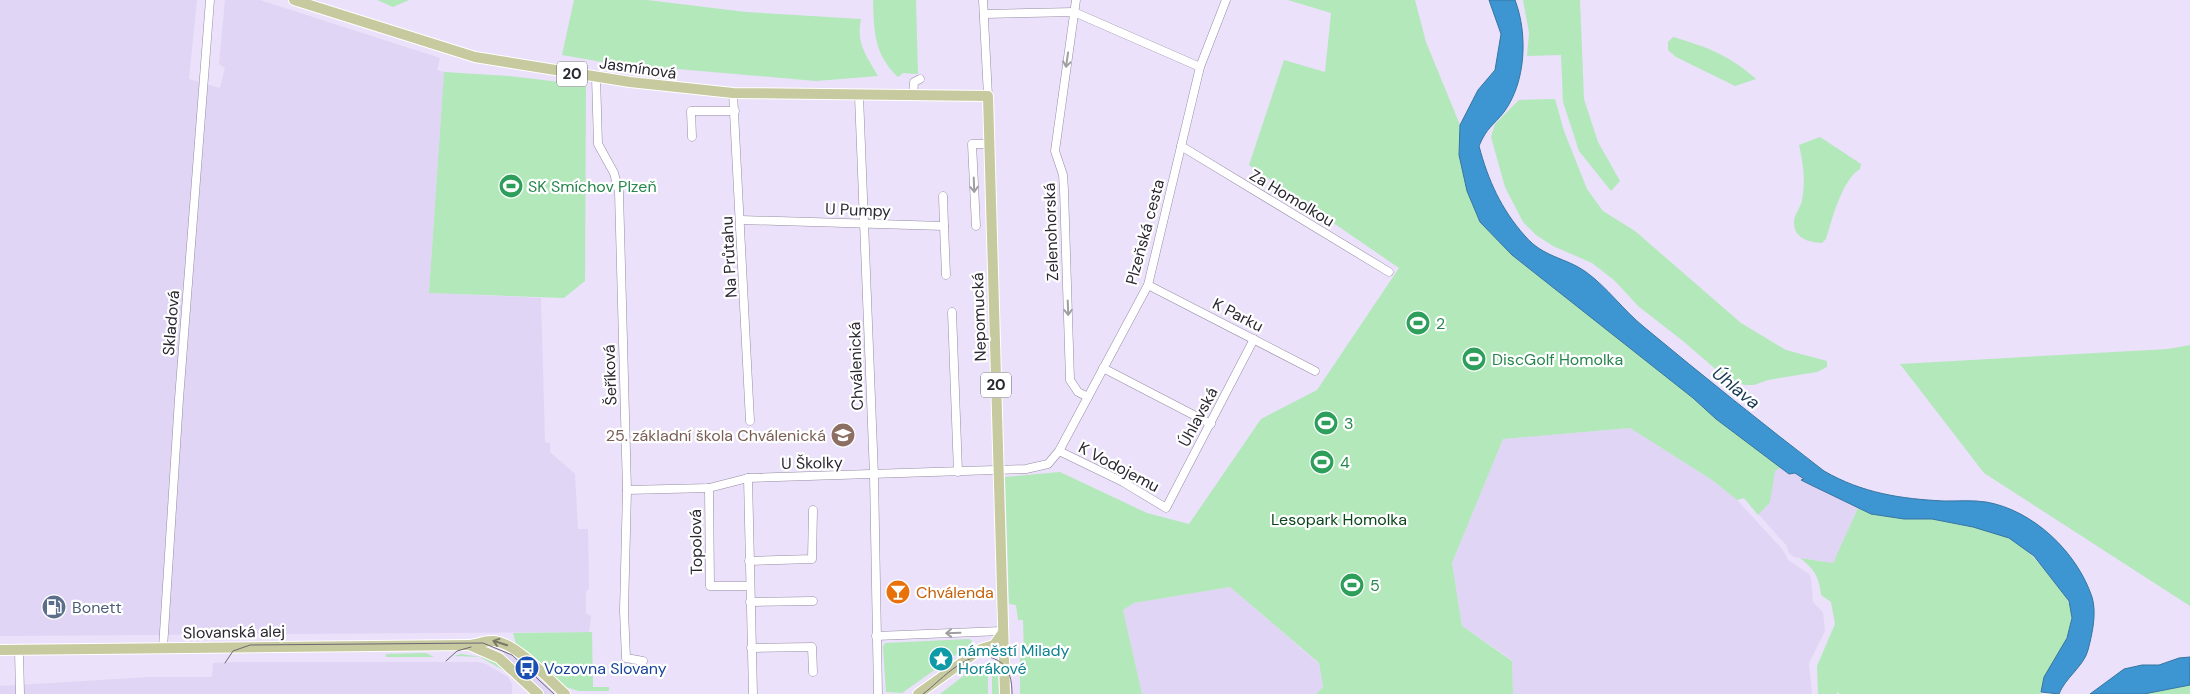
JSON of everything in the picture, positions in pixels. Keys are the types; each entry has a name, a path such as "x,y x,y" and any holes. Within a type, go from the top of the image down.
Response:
{"main road":[{"name":"Jasmínová","path":"294,0 475,57 682,89 733,93 859,96 988,96"},
{"name":"Nepomucká","path":"988,96 1002,633"},
{"path":"918,694 986,648 996,644 1002,633"},
{"name":"20","path":"1002,633 1005,694"},
{"name":"Slovanská alej","path":"0,650 468,645 492,640 510,647 530,661 565,694"},
{"name":"Slovanská alej","path":"468,645 499,658 538,694"},
{"path":"986,648 995,649 1004,657"},
{"path":"927,694 937,680"}],"street":[{"name":"Skladová","path":"163,648 179,399 210,0"},
{"name":"Nepomucká","path":"983,0 988,96"},
{"name":"Zelenohorská","path":"1076,0 1055,151 1063,175 1064,190 1070,380 1078,392 1088,397"},
{"name":"Plzeňská cesta","path":"998,470 1026,469 1048,464 1059,451 1148,285 1200,67 1226,0"},
{"path":"984,14 1074,12 1200,67"},
{"name":"Šeříková","path":"596,77 598,144 614,173 619,192 627,490 624,611 626,658 643,661"},
{"path":"913,96 914,82 920,79"},
{"name":"Na Průtahu","path":"733,93 750,420"},
{"name":"Chválenická","path":"859,96 874,475 876,636"},
{"path":"692,138 691,112 735,112"},
{"path":"976,226 972,144 989,144"},
{"name":"Za Homolkou","path":"1181,146 1389,272"},
{"path":"943,196 946,275"},
{"name":"U Pumpy","path":"741,220 944,226"},
{"name":"K Parku","path":"1148,285 1315,371"},
{"path":"952,312 958,472"},
{"name":"Úhlavská","path":"1166,508 1254,339"},
{"path":"1104,368 1211,424"},
{"name":"K Vodojemu","path":"1059,451 1123,482 1166,508"},
{"name":"U Školky","path":"627,490 709,488 748,478 998,470"},
{"path":"748,478 753,694"},
{"name":"Topolová","path":"709,488 710,586 750,586"},
{"path":"749,561 812,559 812,510"},
{"path":"750,602 813,601"},
{"path":"878,694 876,636 1002,633"},
{"path":"751,648 812,648 813,672"},
{"path":"18,650 20,694"}],"shaded area":[{"path":"0,0 197,0 189,79 220,88 225,68 219,64 225,0 260,0 440,58 437,70 444,72 429,293 541,298 545,442 550,443 550,452 575,474 578,529 588,529 589,589 586,591 586,613 591,616 589,632 0,636"},
{"path":"1613,336 1788,474 1795,473 1804,479 1802,480 1858,508 1833,563 1794,557 1789,553 1786,545 1744,498"},
{"path":"1630,428 1712,480 1737,500 1783,550 1788,560 1809,574 1813,602 1823,612 1825,631 1809,663 1812,694 1513,694 1512,660 1462,626 1452,563 1503,439"},
{"path":"1230,587 1319,664 1323,688 1316,694 1142,694 1123,610 1134,603"},
{"path":"506,649 520,658 558,694 542,694 501,657"},
{"path":"477,662 486,664 508,677 512,684 512,694 0,694 0,686 150,677 212,677 213,663"}],"green space":[{"path":"377,0 409,0 393,7"},
{"path":"574,0 647,0 746,12 861,19 860,36 863,49 878,76 816,81 608,63 562,55"},
{"path":"873,0 916,0 918,74 903,73 898,77 884,60 875,32"},
{"name":"Lesopark Homolka","path":"1288,0 1415,0 1426,42 1460,125 1459,155 1480,222 1512,255 1693,398 1716,419 1781,467 1775,471 1770,502 1758,515 1744,498 1737,500 1712,480 1630,428 1503,439 1452,563 1462,626 1512,661 1513,694 1316,694 1323,687 1319,663 1230,587 1134,603 1123,610 1142,694 1020,694 1020,658 1024,655 1023,620 1018,620 1016,605 1009,604 1005,477 1060,472 1147,513 1189,524 1261,419 1317,390 1399,268 1249,165 1284,60 1325,72 1331,13"},
{"path":"1523,0 1580,0 1584,99 1598,142 1620,181 1611,191 1579,151 1563,102 1561,55 1527,56 1529,33"},
{"path":"1673,37 1697,44 1727,58 1756,79 1735,86 1676,57 1668,50 1668,42"},
{"name":"SK Smíchov Plzeň","path":"444,72 509,76 586,85 585,281 564,298 429,293"},
{"path":"1555,99 1564,131 1587,189 1603,211 1635,231 1741,323 1786,350 1827,361 1827,367 1817,372 1768,380 1754,385 1745,385 1727,379 1638,306 1615,281 1592,263 1553,246 1536,235 1523,222 1505,187 1491,137 1495,124 1519,100"},
{"path":"1820,137 1861,164 1860,169 1854,174 1843,191 1826,239 1822,243 1812,242 1799,236 1794,222 1801,203 1804,186 1799,145"},
{"path":"2190,345 2190,606 1984,473 1900,364 2168,349"},
{"path":"1858,508 1885,516 1940,520 1983,529 2010,539 2032,556 2062,591 2071,611 2067,637 2047,674 2041,694 1840,694 1837,692 1837,694 1818,694 1817,666 1835,624 1831,602 1821,595 1815,574 1800,558 1833,563"},
{"path":"592,632 593,687 609,687 609,691 579,691 566,687 516,644 513,633"},
{"path":"969,639 972,641 971,644 902,693 886,692 883,647 885,643"},
{"path":"426,653 434,657 386,657 386,654"},
{"path":"461,654 494,659 510,674 480,657 454,656"},
{"path":"982,665 988,667 988,694 940,694 975,667"},
{"path":"992,666 998,672 999,694 992,694"},
{"path":"2190,685 2190,694 2144,694"}],"water":[{"path":"1489,0 1515,0 1522,28 1523,58 1517,87 1511,100 1479,146 1496,194 1525,236 1540,249 1578,267 1594,278 1644,327 1733,400 1824,471 1838,479 1867,490 1897,496 1928,500 1986,502 2020,514 2051,536 2076,564 2092,597 2094,610 2092,631 2086,656 2059,694 2041,692 2044,677 2067,638 2072,618 2069,601 2034,556 2009,538 1973,527 1932,519 1904,519 1871,514 1801,480 1804,479 1795,473 1789,474 1716,419 1693,398 1512,255 1480,222 1467,191 1459,155 1460,125 1478,90 1495,70 1501,34"},
{"path":"2190,657 2190,685 2144,694 2090,694 2124,669 2142,665 2159,665 2179,658"}],"tram line":[{"path":"225,663 233,651 250,645 483,643 512,655 554,694"},
{"path":"446,661 457,651 471,647"},
{"path":"923,694 957,666 977,657 997,660 1005,666 1011,679 1012,694"}],"place":[{"name":"SK Smíchov Plzeň","path":"511,186"},
{"name":"2","path":"1418,323"},
{"name":"DiscGolf Homolka","path":"1474,359"},
{"name":"3","path":"1326,423"},
{"name":"25. základní škola Chválenická","path":"843,435"},
{"name":"4","path":"1322,462"},
{"name":"5","path":"1352,585"},
{"name":"Chválenda","path":"898,592"},
{"name":"Bonett","path":"54,607"},
{"name":"náměstí Milady Horákové","path":"941,659"},
{"name":"Vozovna Slovany","path":"527,668"}],"water label":[{"name":"Úhlava","path":"1736,388"}]}
